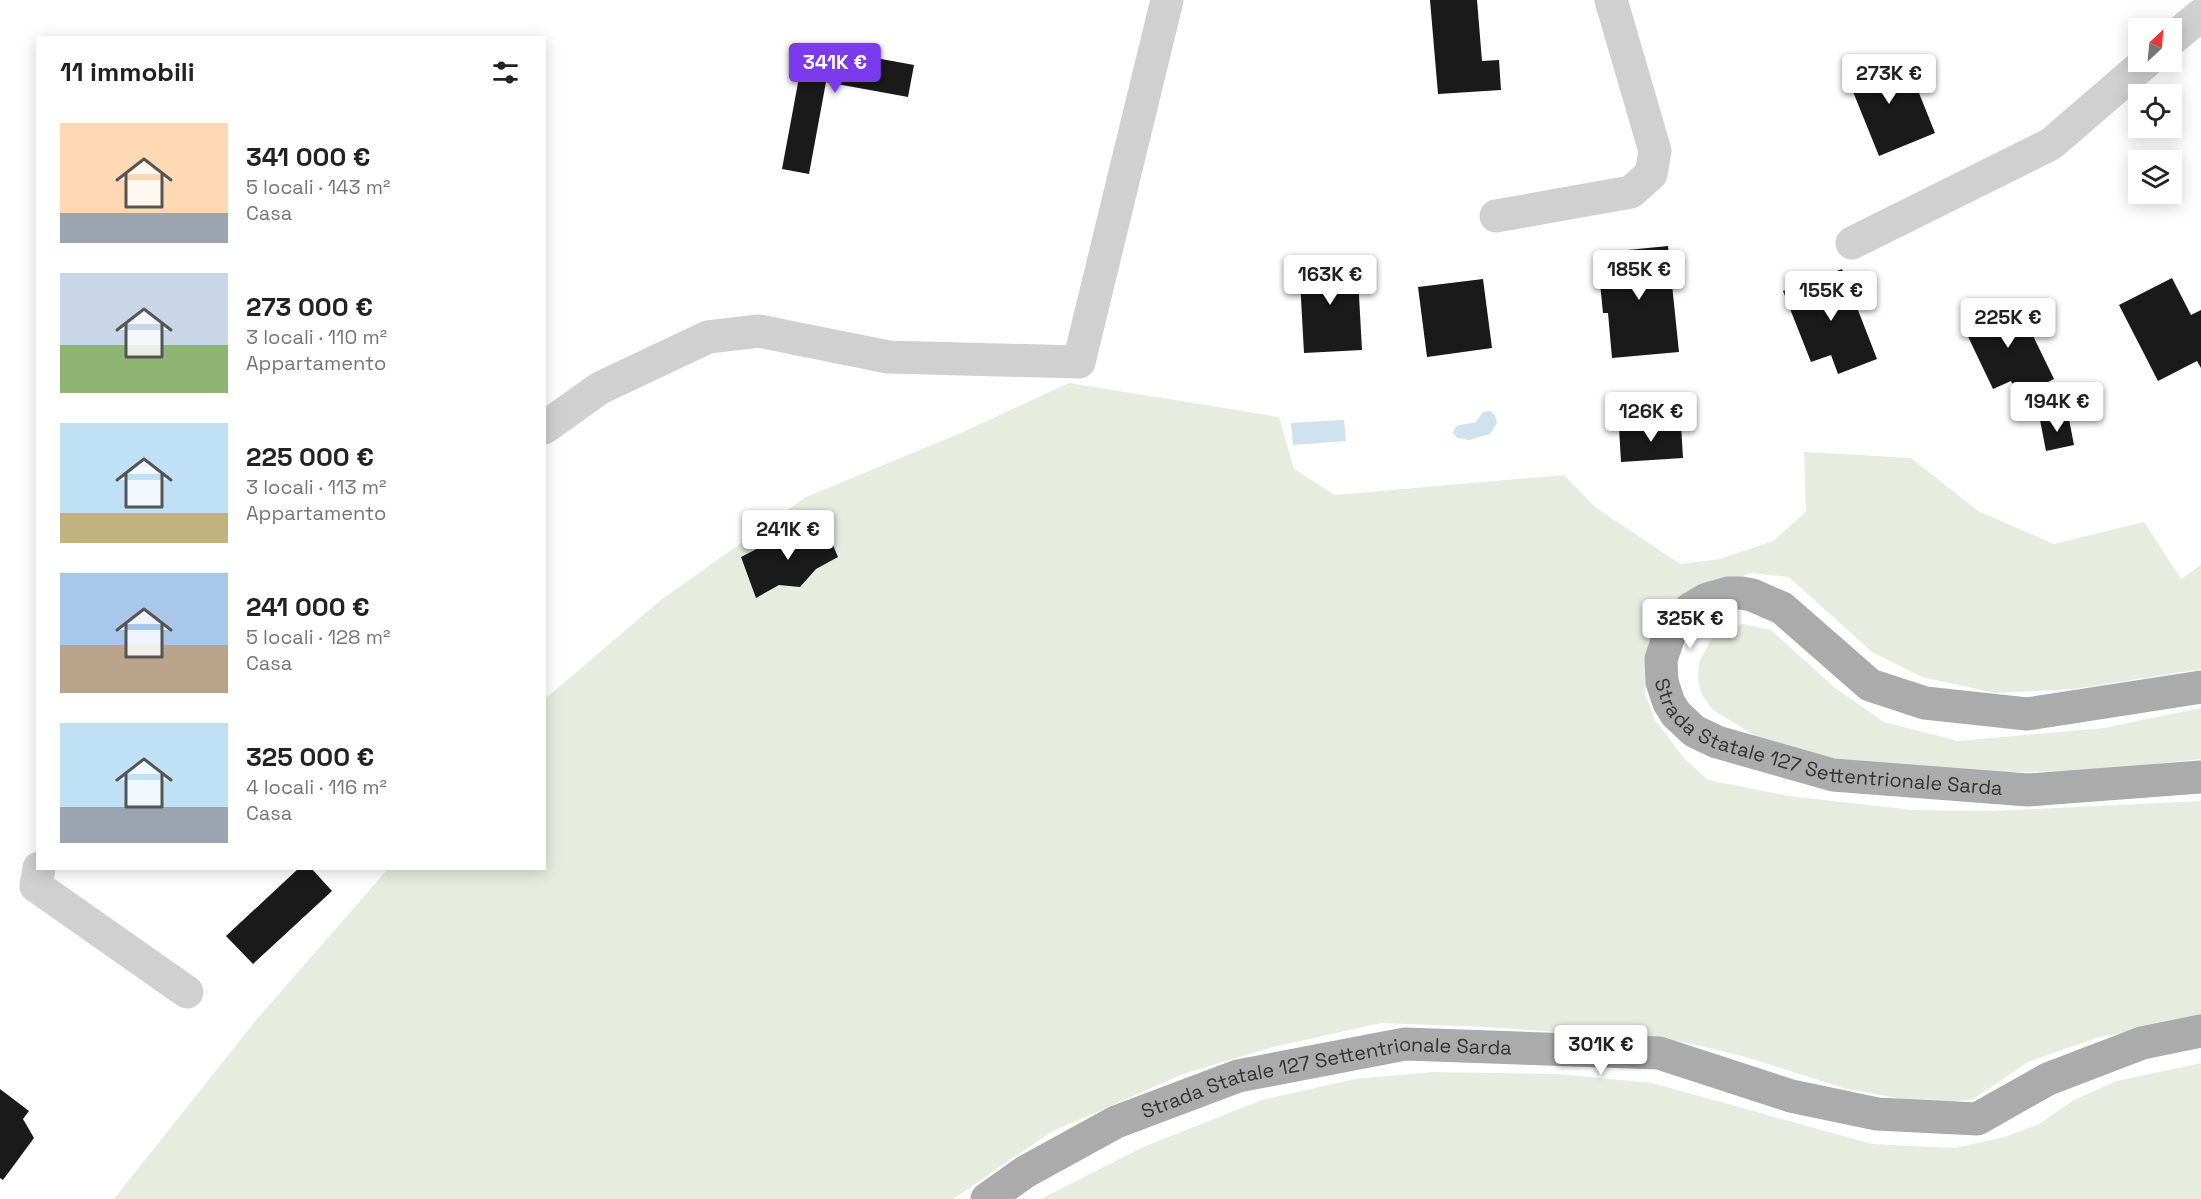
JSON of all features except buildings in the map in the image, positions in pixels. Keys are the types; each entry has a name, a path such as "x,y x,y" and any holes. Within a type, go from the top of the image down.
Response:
{"main road":[{"name":"Strada Statale 127 Settentrionale Sarda","path":"2201,687 2027,714 1925,703 1870,685 1782,608 1752,594 1741,593 1728,593 1707,599 1690,609 1670,633 1661,659 1662,682 1669,703 1676,714 1694,731 1717,742 1833,775 2028,790 2201,777"},
{"name":"Strada Statale 127 Settentrionale Sarda","path":"987,1199 1025,1172 1116,1122 1238,1076 1405,1044 1659,1053 1791,1096 1856,1110 1877,1114 1977,1119 2048,1079 2142,1043 2201,1031"}],"lane":[{"path":"546,427 600,388 708,337 759,330 888,357 1079,362 1167,0"},
{"path":"1496,216 1630,192 1651,174 1655,151 1611,0"},
{"path":"2182,31 2201,15"},
{"path":"1852,243 2050,144 2134,72"},
{"path":"39,870 36,886 187,992"}],"shaded area":[{"path":"1069,383 1279,417 1294,469 1335,495 1564,475 1595,507 1680,564 1720,559 1773,541 1806,512 1804,452 1911,458 1978,511 2054,544 2144,522 2181,579 2201,565 2201,669 2074,689 1995,693 1922,677 1872,652 1789,577 1750,573 1692,596 1659,618 1647,659 1645,694 1655,720 1683,757 1708,780 1789,796 1912,810 1994,811 2201,801 2201,1017 2096,1038 2028,1062 1973,1099 1930,1104 1847,1089 1746,1057 1680,1041 1487,1027 1381,1023 1273,1047 1183,1074 1051,1132 953,1199 114,1199 257,1019 387,870 546,870 546,698 661,600 806,497 961,433"},
{"path":"1743,624 1771,630 1835,688 1884,722 1958,741 2104,728 2201,708 2201,759 2095,771 1925,773 1821,757 1772,746 1713,710 1702,695 1698,680 1699,662 1711,640 1722,631"},
{"path":"2201,1063 2201,1199 1041,1199 1143,1147 1262,1100 1355,1079 1433,1072 1557,1074 1652,1083 1872,1144 1955,1148 2005,1137 2039,1124 2074,1100 2117,1081"}],"water":[{"path":"1490,411 1495,415 1497,423 1490,434 1469,440 1457,438 1453,433 1456,426 1476,422 1483,412"},
{"path":"1344,420 1346,441 1293,445 1291,423"}]}
